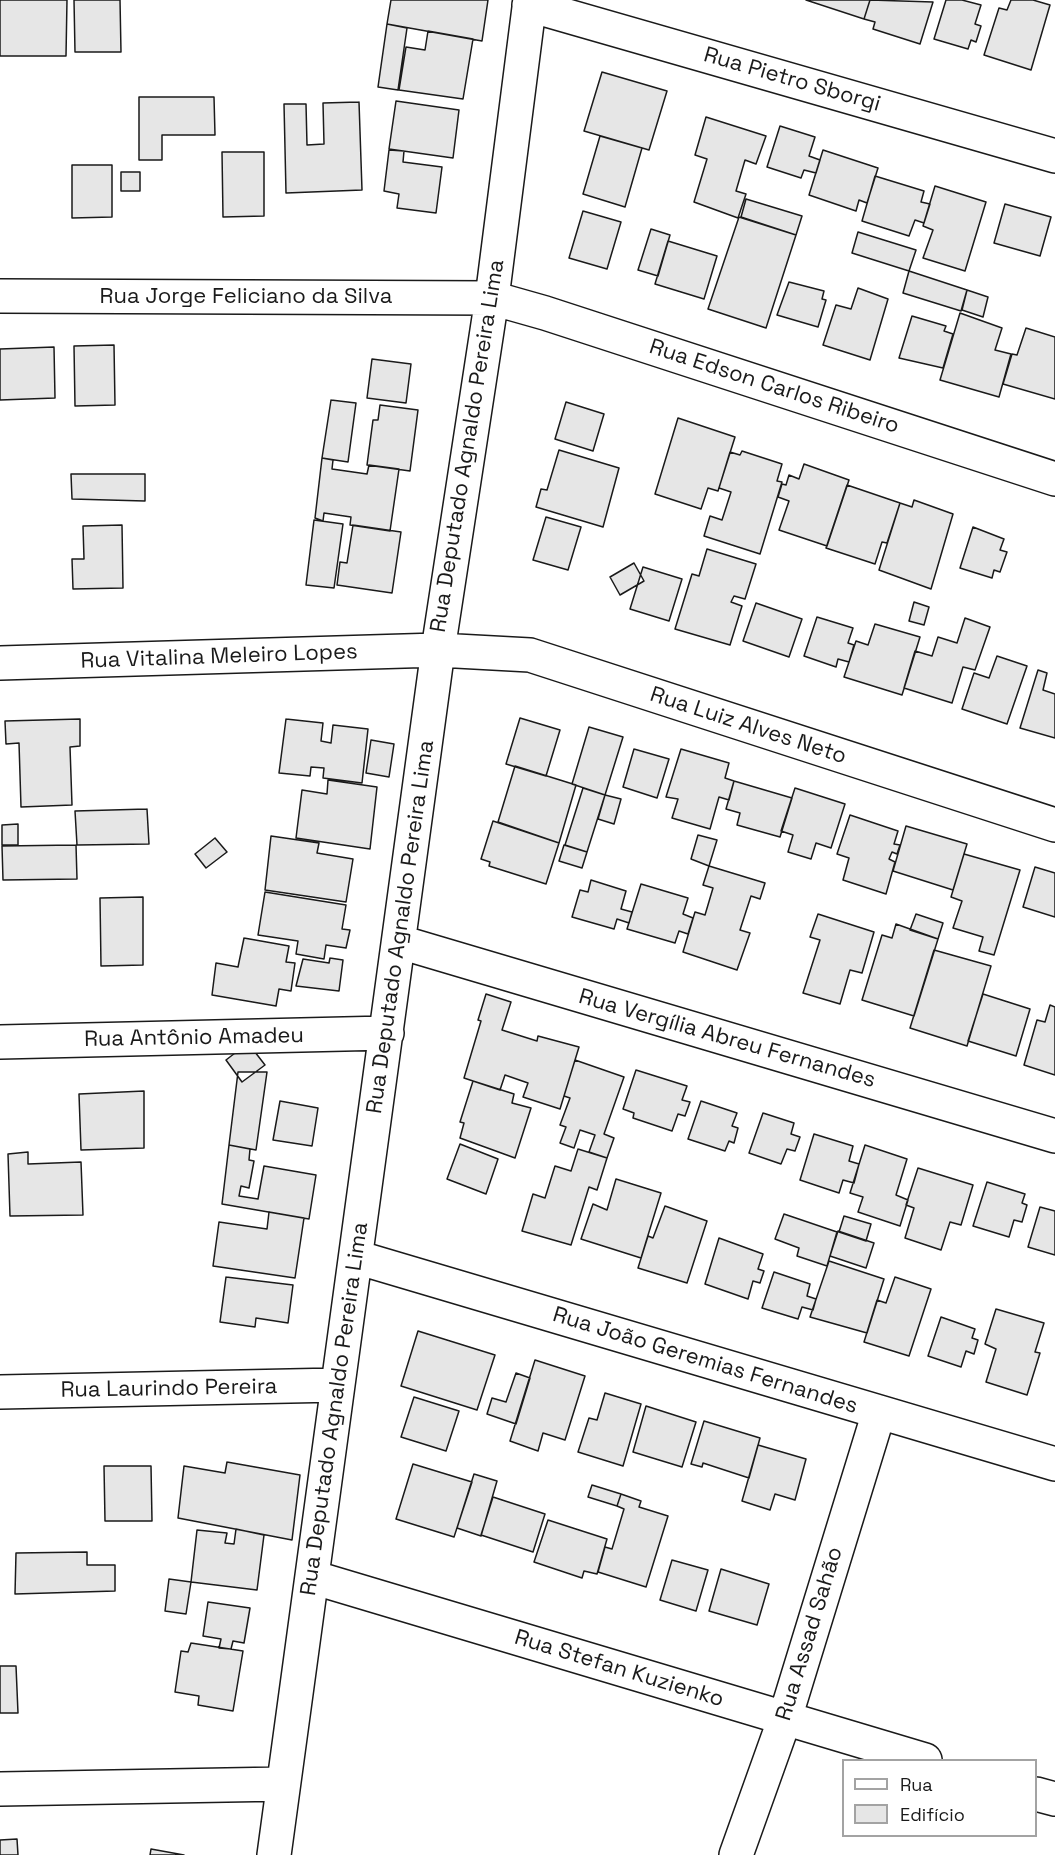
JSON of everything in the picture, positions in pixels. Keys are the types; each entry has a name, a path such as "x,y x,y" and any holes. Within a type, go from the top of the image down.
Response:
{"street":[{"name":"Rua Pietro Sborgi","path":"529,2 1055,156"},
{"name":"Rua Deputado Agnaldo Pereira Lima","path":"273,1855 400,942 438,650 492,298 529,2"},
{"name":"Rua Jorge Feliciano da Silva","path":"0,296 492,298"},
{"name":"Rua Edson Carlos Ribeiro","path":"492,298 556,316 1055,479"},
{"name":"Rua Vitalina Meleiro Lopes","path":"0,663 438,650"},
{"name":"Rua Luiz Alves Neto","path":"438,650 530,655 1055,825"},
{"name":"Rua Vergília Abreu Fernandes","path":"400,942 1055,1136"},
{"name":"Rua Antônio Amadeu","path":"0,1042 387,1033"},
{"name":"Rua João Geremias Fernandes","path":"356,1257 1055,1464"},
{"name":"Rua Laurindo Pereira","path":"0,1392 338,1385"},
{"name":"Rua Assad Sahão","path":"736,1855 785,1718 879,1412"},
{"name":"Rua Stefan Kuzienko","path":"312,1577 918,1759"},
{"path":"0,1789 283,1784"},
{"path":"1037,1794 1055,1799"}],"building":[{"path":"0,0 67,0 66,56 0,56"},
{"path":"74,0 120,0 121,52 75,52"},
{"path":"391,0 488,0 482,41 387,24"},
{"path":"806,0 870,0 864,19"},
{"path":"870,0 933,2 920,44 873,29 875,22 864,19"},
{"path":"946,0 962,0 981,5 975,24 981,26 976,42 971,40 968,49 934,39"},
{"path":"1011,0 1033,0 1050,5 1031,70 984,55 999,8 1007,10"},
{"path":"387,24 407,28 398,90 378,87"},
{"path":"428,31 473,39 463,99 399,90 406,47 425,50"},
{"path":"602,72 667,91 649,150 584,131"},
{"path":"139,97 214,97 215,135 162,135 162,160 139,160"},
{"path":"396,101 459,110 453,158 389,149"},
{"path":"359,102 362,190 286,193 284,104 306,104 307,145 324,144 323,103"},
{"path":"706,117 766,136 756,164 745,160 736,191 746,194 738,218 694,202 707,159 695,155"},
{"path":"780,126 815,137 809,156 820,160 816,173 804,170 801,178 767,167"},
{"path":"600,136 642,148 625,207 583,194"},
{"path":"389,150 404,151 403,162 442,167 436,213 397,208 399,194 384,191"},
{"path":"823,150 878,168 867,203 859,200 856,211 809,195"},
{"path":"222,152 264,152 264,216 223,217"},
{"path":"72,165 112,165 112,217 72,218"},
{"path":"121,172 140,172 140,191 121,191"},
{"path":"875,176 924,191 921,202 930,204 924,223 915,220 909,236 862,221"},
{"path":"935,186 986,202 965,271 923,258 933,230 923,226"},
{"path":"746,199 802,216 796,235 741,217"},
{"path":"1005,204 1051,217 1040,256 994,243"},
{"path":"583,211 621,222 607,269 569,258"},
{"path":"739,217 796,235 766,328 708,309"},
{"path":"651,229 670,235 658,276 638,270"},
{"path":"858,232 916,250 909,271 852,253"},
{"path":"668,241 717,256 704,299 655,284"},
{"path":"909,271 967,290 961,311 903,293"},
{"path":"789,282 824,291 822,299 826,300 818,327 777,315"},
{"path":"858,288 888,299 870,360 823,345 836,305 851,309"},
{"path":"967,290 988,297 983,317 962,310"},
{"path":"960,313 1002,328 995,350 1011,354 999,397 940,380"},
{"path":"912,316 946,326 944,331 953,334 943,368 899,358"},
{"path":"1026,328 1055,337 1055,399 1003,384 1012,354 1017,355"},
{"path":"114,345 115,405 75,406 74,346"},
{"path":"54,347 55,398 0,400 0,349"},
{"path":"372,359 411,364 406,403 367,398"},
{"path":"331,400 356,403 348,462 322,458"},
{"path":"566,402 604,414 593,451 555,439"},
{"path":"380,405 418,410 410,471 367,465 373,420 378,420"},
{"path":"678,418 735,437 718,491 708,488 701,509 655,494"},
{"path":"559,450 619,468 603,527 536,507 541,489 547,490"},
{"path":"742,451 782,464 777,481 782,482 760,554 704,536 710,516 722,520 731,492 719,488 730,452 740,455"},
{"path":"322,458 333,460 332,469 367,474 369,465 399,469 390,531 350,525 351,517 324,513 323,521 315,518"},
{"path":"804,464 849,480 827,546 779,530 789,501 778,497 782,484 786,485 789,475 799,479"},
{"path":"71,474 145,474 145,501 72,499"},
{"path":"847,485 900,503 887,543 882,542 875,564 826,548"},
{"path":"914,500 953,514 931,589 879,570 900,503 912,507"},
{"path":"546,517 581,527 568,570 533,560"},
{"path":"314,520 343,524 334,588 306,585"},
{"path":"122,525 123,588 73,589 72,559 84,559 83,526"},
{"path":"353,525 401,532 392,593 337,585 340,562 347,563"},
{"path":"973,527 1004,539 1000,550 1007,552 1000,572 994,570 992,578 960,568"},
{"path":"707,549 756,564 745,599 734,596 731,602 742,606 730,645 675,629 692,574 699,576"},
{"path":"634,563 644,581 620,595 610,577"},
{"path":"643,567 682,579 669,621 630,609"},
{"path":"914,602 929,607 924,625 909,621"},
{"path":"756,603 802,619 789,657 743,641"},
{"path":"817,617 853,628 848,643 854,645 849,662 838,659 836,667 804,656"},
{"path":"965,618 990,627 975,670 963,667 952,703 904,688 915,651 932,656 938,637 957,643"},
{"path":"875,624 920,637 902,695 844,677 856,641 868,645"},
{"path":"997,656 1027,666 1007,724 962,709 974,673 989,678"},
{"path":"1038,670 1047,673 1043,690 1055,694 1055,738 1020,728"},
{"path":"520,718 560,730 546,776 506,764"},
{"path":"80,719 80,746 70,747 72,805 21,807 19,743 6,744 5,721"},
{"path":"286,719 323,723 321,741 331,743 333,725 368,729 362,783 323,778 324,768 311,767 310,776 279,773"},
{"path":"589,727 623,737 605,795 572,784"},
{"path":"371,740 394,744 389,777 366,773"},
{"path":"634,749 669,759 657,798 623,787"},
{"path":"681,749 729,763 725,778 734,781 729,800 719,797 710,829 672,818 678,799 666,797"},
{"path":"515,766 576,785 559,843 498,822"},
{"path":"328,780 377,787 370,849 296,838 302,790 327,794"},
{"path":"734,781 792,798 780,837 737,825 740,813 726,809"},
{"path":"583,788 605,795 587,852 565,845"},
{"path":"795,788 845,804 831,848 816,843 811,859 788,852 793,835 781,831"},
{"path":"605,795 621,799 614,824 598,819"},
{"path":"147,809 149,844 77,845 75,811"},
{"path":"850,815 898,831 894,844 900,845 897,854 892,852 889,859 895,862 886,894 843,880 849,858 837,854"},
{"path":"493,821 559,843 546,884 489,866 490,862 481,859"},
{"path":"18,824 18,845 2,845 2,825"},
{"path":"906,826 967,844 953,890 893,871"},
{"path":"698,835 717,840 709,866 691,859"},
{"path":"271,836 319,843 317,853 353,859 346,902 265,890"},
{"path":"215,838 227,852 206,868 195,854"},
{"path":"76,845 77,879 3,880 2,846"},
{"path":"564,845 587,852 582,868 559,861"},
{"path":"964,854 1020,870 994,955 979,951 983,937 953,928 962,901 951,897"},
{"path":"709,866 765,883 760,899 751,896 740,930 750,933 737,970 683,952 695,912 705,915 713,888 703,885"},
{"path":"1035,867 1055,873 1055,917 1023,907"},
{"path":"591,880 626,891 621,909 632,912 629,923 617,919 614,929 572,917 580,890 588,892"},
{"path":"641,884 688,898 683,914 693,918 688,934 679,931 675,943 627,929"},
{"path":"265,892 346,905 342,929 350,930 346,948 326,945 324,959 296,954 298,941 258,935"},
{"path":"143,897 143,965 101,966 100,898"},
{"path":"818,914 874,932 862,973 850,970 840,1004 803,993 820,940 810,937"},
{"path":"916,914 943,923 938,939 910,930"},
{"path":"896,924 938,939 914,1016 862,1000 882,935 892,938"},
{"path":"244,938 289,946 286,962 295,963 291,991 279,989 276,1006 212,995 216,963 238,967"},
{"path":"934,950 991,966 967,1046 910,1028"},
{"path":"330,958 343,960 339,991 296,986 303,959 329,963"},
{"path":"486,994 511,1002 502,1030 537,1041 538,1036 579,1047 560,1109 523,1097 528,1083 505,1075 500,1090 464,1078 481,1021 478,1020"},
{"path":"983,994 1030,1009 1016,1056 968,1041"},
{"path":"1050,1005 1055,1007 1055,1075 1024,1065 1037,1020 1045,1022"},
{"path":"248,1043 265,1065 242,1082 226,1060"},
{"path":"575,1060 624,1077 604,1134 614,1138 607,1158 589,1152 595,1135 580,1130 574,1148 560,1143 566,1127 560,1125 570,1098 564,1096"},
{"path":"636,1070 687,1086 682,1100 690,1102 685,1116 678,1114 672,1131 633,1118 634,1113 623,1109"},
{"path":"238,1072 267,1072 256,1150 229,1145"},
{"path":"473,1081 514,1094 512,1103 531,1108 515,1158 460,1138 464,1123 460,1122"},
{"path":"144,1091 144,1148 81,1150 79,1094"},
{"path":"280,1101 318,1108 312,1146 273,1140"},
{"path":"701,1101 737,1113 732,1126 738,1128 734,1143 729,1141 725,1151 688,1139"},
{"path":"763,1113 794,1123 791,1134 800,1137 795,1151 787,1149 781,1164 749,1153"},
{"path":"814,1134 853,1146 849,1161 859,1164 854,1183 843,1180 839,1193 800,1180"},
{"path":"460,1144 498,1159 486,1194 447,1179"},
{"path":"229,1145 250,1149 249,1160 254,1161 249,1188 241,1186 239,1196 258,1199 264,1166 316,1175 309,1219 222,1204"},
{"path":"865,1145 907,1159 896,1195 908,1200 900,1226 858,1212 863,1197 850,1193"},
{"path":"578,1149 607,1158 597,1190 589,1187 571,1245 522,1231 533,1194 545,1198 555,1166 571,1171"},
{"path":"28,1152 28,1164 81,1162 83,1215 10,1216 8,1154"},
{"path":"918,1168 973,1185 961,1225 950,1222 941,1250 905,1238 914,1208 906,1205"},
{"path":"616,1179 661,1193 641,1258 581,1239 593,1204 607,1210"},
{"path":"987,1182 1025,1194 1022,1203 1027,1205 1022,1222 1014,1220 1009,1237 973,1226"},
{"path":"665,1206 707,1221 687,1283 638,1268 648,1236 653,1238"},
{"path":"1040,1207 1055,1211 1055,1255 1028,1247"},
{"path":"269,1212 304,1218 295,1278 213,1266 219,1222 267,1229"},
{"path":"784,1214 837,1232 827,1266 797,1256 799,1248 775,1239"},
{"path":"844,1216 871,1224 866,1241 839,1232"},
{"path":"838,1231 874,1243 866,1268 830,1256"},
{"path":"719,1238 763,1254 758,1269 764,1271 760,1283 753,1281 748,1299 705,1284"},
{"path":"829,1261 884,1279 867,1333 810,1317"},
{"path":"774,1272 810,1284 807,1296 816,1299 813,1310 802,1307 798,1319 762,1308"},
{"path":"226,1277 293,1285 288,1323 256,1318 255,1327 220,1322"},
{"path":"895,1277 931,1289 909,1356 864,1342 877,1300 886,1303"},
{"path":"996,1309 1044,1323 1035,1352 1040,1353 1027,1395 986,1382 996,1349 985,1344"},
{"path":"941,1317 975,1329 972,1338 978,1340 974,1354 966,1351 961,1367 928,1356"},
{"path":"418,1331 495,1355 477,1410 401,1386"},
{"path":"535,1360 585,1376 565,1440 543,1433 538,1451 510,1441"},
{"path":"516,1373 530,1378 516,1424 487,1414 492,1398 506,1402"},
{"path":"605,1393 641,1404 623,1466 578,1452 589,1418 597,1420"},
{"path":"414,1397 459,1411 446,1451 401,1437"},
{"path":"646,1406 696,1422 682,1467 633,1452"},
{"path":"704,1421 760,1438 749,1478 703,1463 702,1467 691,1464"},
{"path":"758,1445 806,1459 795,1500 775,1494 770,1510 742,1501"},
{"path":"227,1462 300,1475 292,1540 178,1518 184,1466 225,1473"},
{"path":"413,1464 472,1482 454,1537 396,1519"},
{"path":"104,1466 151,1466 152,1521 105,1521"},
{"path":"474,1474 497,1481 481,1536 457,1528"},
{"path":"592,1485 621,1494 617,1506 588,1497"},
{"path":"621,1494 641,1501 639,1507 668,1516 646,1587 598,1572 605,1547 612,1549 624,1509 617,1506"},
{"path":"493,1497 545,1514 533,1552 481,1535"},
{"path":"548,1520 607,1539 597,1574 584,1571 582,1578 534,1562"},
{"path":"236,1529 264,1535 257,1590 191,1582 197,1530 227,1533 225,1543 234,1544"},
{"path":"87,1552 87,1565 115,1565 115,1591 15,1594 16,1553"},
{"path":"672,1560 708,1570 696,1611 660,1600"},
{"path":"721,1569 769,1584 757,1625 709,1611"},
{"path":"169,1579 191,1582 186,1614 165,1611"},
{"path":"208,1602 250,1608 244,1643 233,1641 231,1649 219,1648 221,1639 203,1636"},
{"path":"191,1643 243,1651 233,1711 198,1705 199,1696 175,1692 181,1651 188,1652"},
{"path":"0,1666 16,1666 18,1713 0,1713"},
{"path":"17,1839 18,1855 0,1855 0,1840"},
{"path":"151,1849 184,1855 150,1855"}]}
